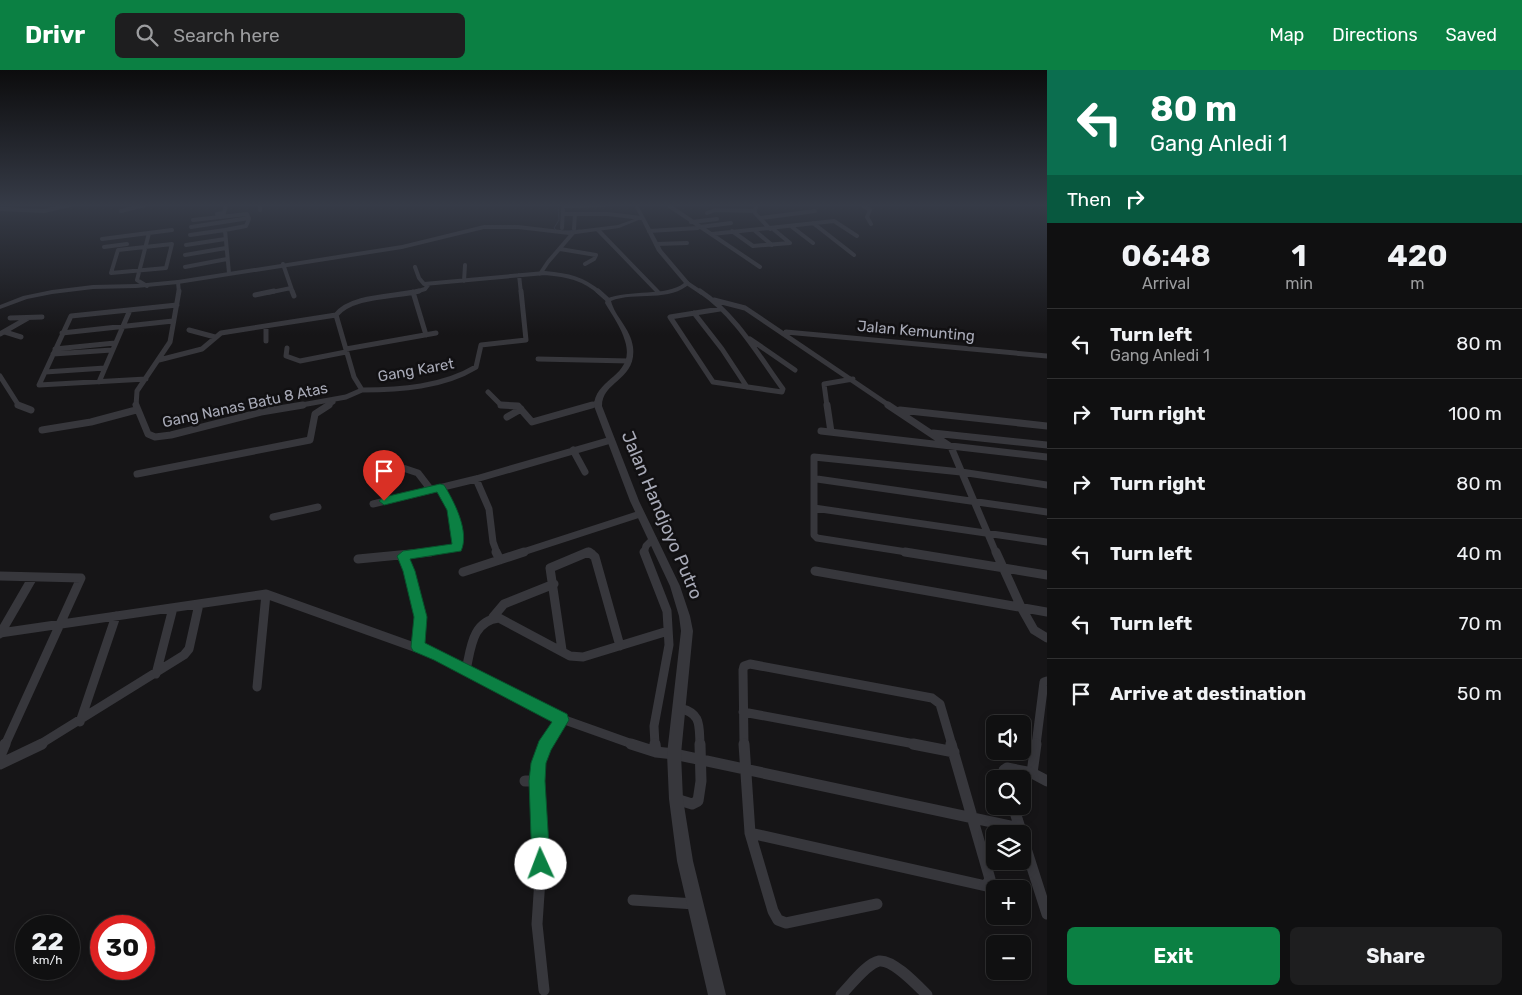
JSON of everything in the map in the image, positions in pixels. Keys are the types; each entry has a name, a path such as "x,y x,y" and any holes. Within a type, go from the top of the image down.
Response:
{"street":[{"path":"128,248 117,251 111,273 168,267 171,248"},
{"path":"122,286 137,280 144,248"},
{"path":"185,255 225,248"},
{"path":"226,248 229,273"},
{"path":"0,307 35,295 84,288 147,286 178,282 283,264 394,248"},
{"path":"616,248 658,292"},
{"path":"659,248 687,283 714,300 744,335 783,391 721,384 711,380 670,317 720,309"},
{"path":"733,248 760,267"},
{"path":"846,248 854,255"},
{"path":"540,274 551,256 560,249 596,255 594,259 585,264"},
{"path":"185,267 227,259"},
{"path":"283,264 294,296"},
{"path":"464,281 465,265"},
{"path":"415,267 419,278 426,284 520,275 564,276 582,280 608,300 628,342 629,361 624,373 602,390 598,396 598,402 532,422 517,406 501,405 488,392"},
{"name":"Gang Karet","path":"336,315 354,377 362,390 390,389 447,380 474,369 481,345 527,338 520,275"},
{"path":"137,280 147,286"},
{"name":"Gang Nanas Batu 8 Atas","path":"178,282 178,305 170,342 134,398 136,410 148,434 162,437 270,410 339,398 362,390"},
{"path":"608,300 622,294 677,289 687,283"},
{"path":"160,360 208,346 221,333 336,315 341,308 348,305 423,290 426,284"},
{"path":"255,295 291,288"},
{"path":"413,292 426,335"},
{"name":"Jalan Kemunting","path":"714,300 745,308 784,332 951,447"},
{"path":"146,379 40,386 62,333 72,316 178,305"},
{"path":"99,382 130,310"},
{"path":"694,313 722,349 746,387"},
{"path":"10,318 42,317"},
{"path":"2,333 28,318"},
{"path":"262,319 266,341"},
{"path":"62,333 174,321"},
{"path":"189,330 215,337"},
{"name":"Jalan Kemunting","path":"784,332 1047,356"},
{"path":"2,333 21,337"},
{"path":"287,348 286,356 300,362 436,333"},
{"path":"744,335 796,370"},
{"path":"54,351 115,344"},
{"path":"54,351 112,350"},
{"path":"538,358 629,361"},
{"path":"45,372 104,368"},
{"path":"0,376 19,406 31,410"},
{"path":"831,432 824,384 852,380"},
{"path":"137,474 310,440 315,414 339,398"},
{"name":"Jalan Handjoyo Putro","path":"598,402 610,440 640,514 674,582 685,616 687,631 674,754 676,798 684,861 717,995"},
{"path":"507,417 521,409"},
{"path":"42,430 91,422 136,410"},
{"path":"897,410 1047,426"},
{"path":"821,432 1047,457"},
{"path":"931,432 1047,445"},
{"path":"373,504 476,479 610,440"},
{"path":"951,447 1021,608 1034,630 1047,638"},
{"path":"573,450 585,472"},
{"path":"1047,485 961,472 814,456 817,479 814,535 817,538 1047,576"},
{"path":"400,467 418,473 431,490"},
{"path":"476,479 487,500 490,512 492,542 500,560"},
{"path":"817,479 1047,512"},
{"path":"358,559 381,555 403,556 457,548 458,541 452,510 440,488"},
{"path":"273,517 318,507"},
{"path":"814,508 1047,542"},
{"path":"463,572 640,514"},
{"path":"653,539 645,545 643,549 644,556 667,611 669,645 666,670 654,726 656,752"},
{"path":"562,650 554,584 550,568 588,552 596,557 620,646"},
{"path":"403,556 409,571 420,617 418,647"},
{"path":"815,571 1047,612"},
{"path":"0,576 81,578 0,756"},
{"path":"0,634 33,577"},
{"path":"493,617 504,604 554,584"},
{"path":"257,687 266,594"},
{"path":"0,634 266,594 418,647 562,720 608,737 656,752 674,754 972,817 996,825"},
{"path":"0,764 42,744 80,722 184,655 189,649 199,604"},
{"path":"156,674 173,608"},
{"path":"80,722 116,616"},
{"path":"466,670 474,635 479,625 484,620 493,617 499,618 562,650 570,656 583,658 668,631"},
{"path":"750,833 986,886 990,878 954,752 940,704 932,698 750,664 744,666 744,769 750,833 773,911 778,920 786,923 877,904"},
{"path":"1047,681 1044,682 1032,773 1047,781"},
{"path":"676,798 692,804 698,801 701,760 698,719 689,710 679,708"},
{"path":"743,712 954,752"},
{"path":"544,990 537,924 541,864 531,781 545,746 562,720"},
{"path":"1004,770 1007,768 1017,770"},
{"path":"1031,864 1047,914"},
{"path":"633,900 695,904"},
{"path":"841,995 867,970 880,961 894,966 926,995"}],"route":[{"path":"384,501 440,488 446,496 453,514 458,541 457,548 403,556 409,571 420,617 418,647 562,720 545,746 538,763 537,781 541,864"}]}
